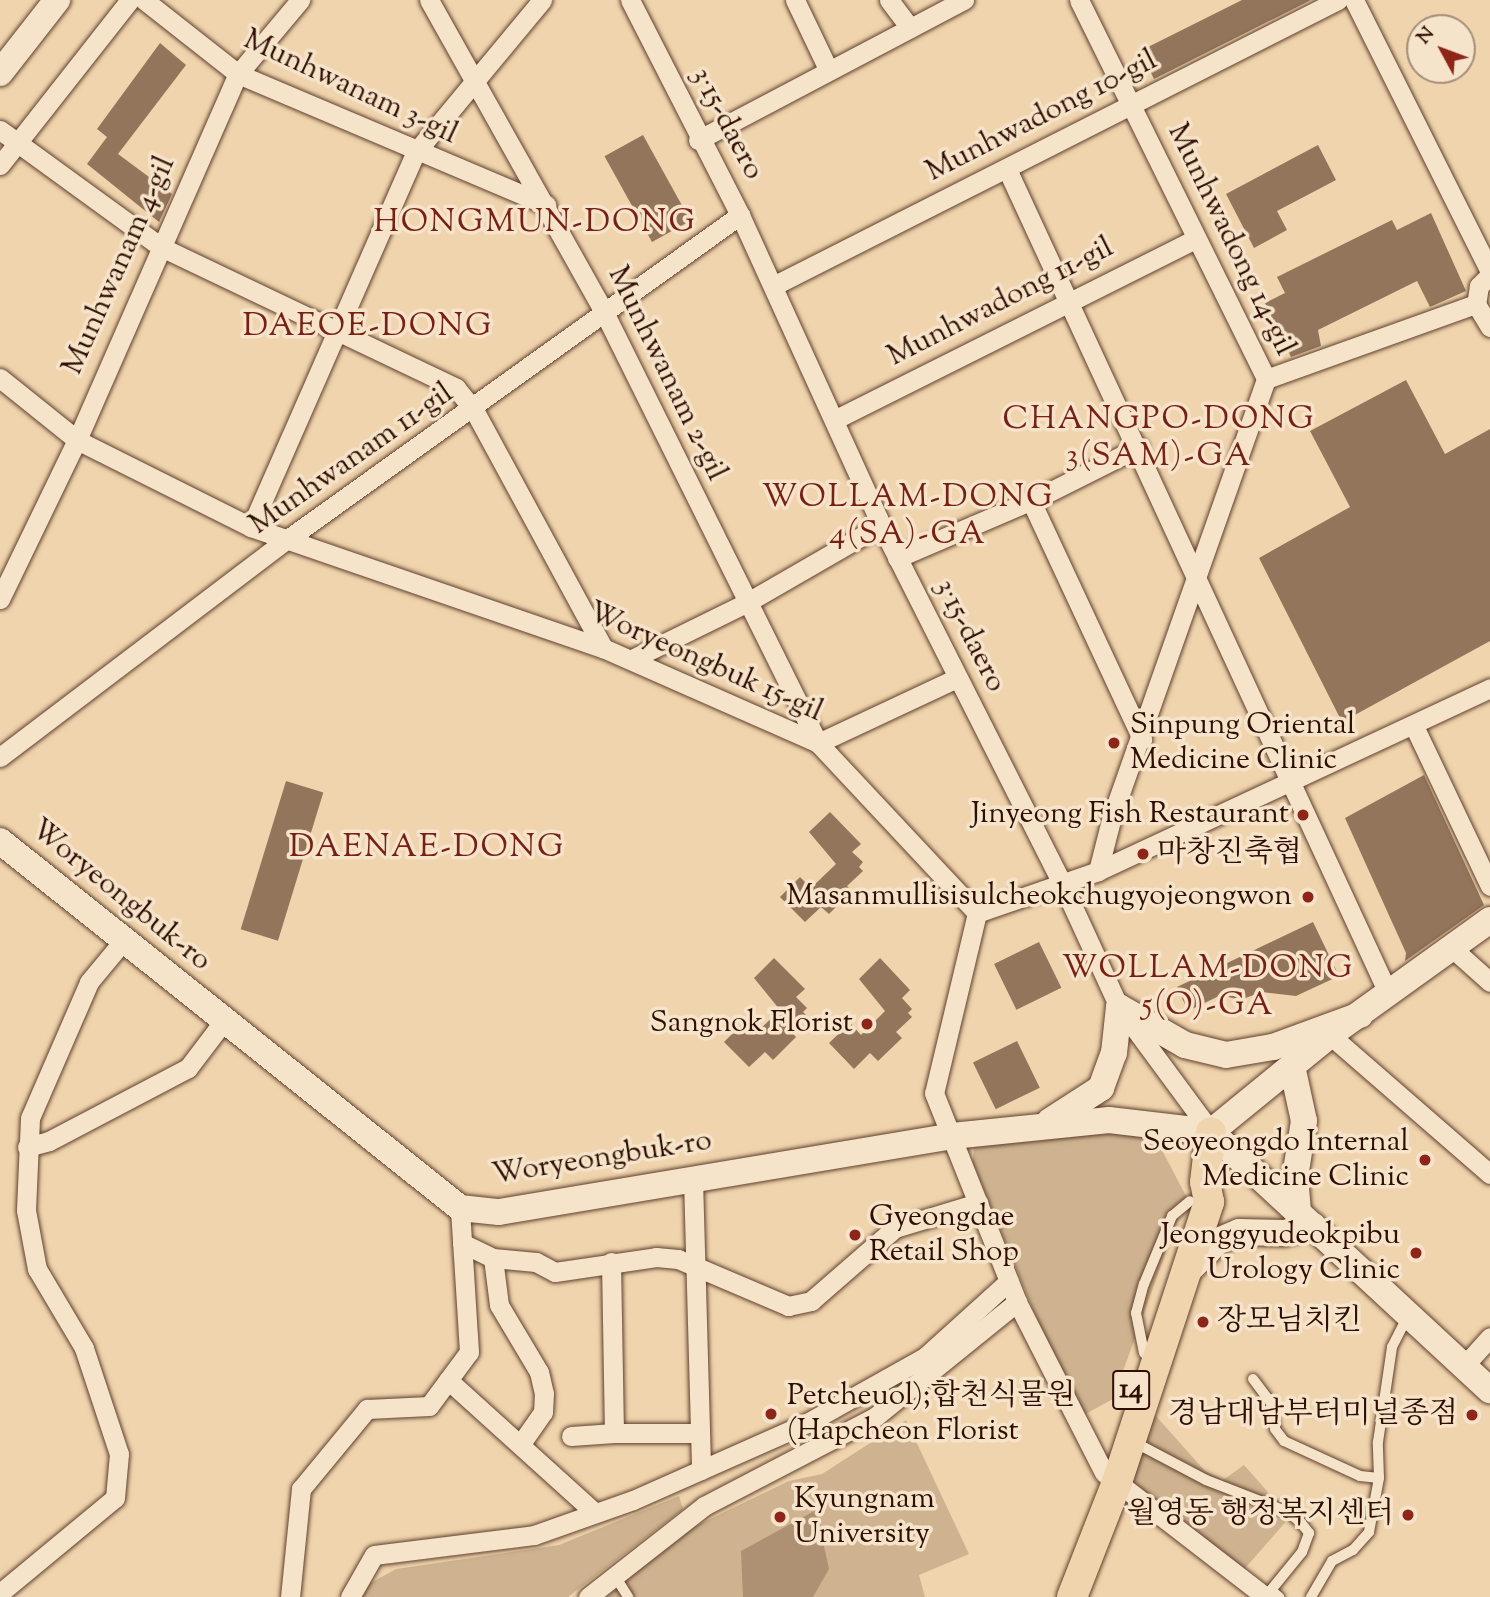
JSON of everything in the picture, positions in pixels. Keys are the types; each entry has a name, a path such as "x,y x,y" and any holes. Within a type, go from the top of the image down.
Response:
{"main road":[{"path":"0,73 57,0"},
{"name":"Woryeongbuk-ro","path":"0,841 223,1022 460,1208 499,1212 952,1136 1039,1127 1109,1120 1211,1132"},
{"path":"1490,920 1330,1035 1211,1132 1490,1390"},
{"path":"1039,1127 1101,1088 1114,1053 1119,1007 1185,1045 1226,1055 1273,1047 1360,1015"},
{"path":"1292,1066 1304,1121 1295,1177 1305,1220"},
{"name":"14","path":"1072,1597 1110,1477 1144,1353 1198,1192 1211,1132"},
{"name":"14","path":"1050,1597 1131,1440 1209,1202 1198,1192"},
{"path":"1186,1273 1218,1241 1240,1232 1283,1233 1305,1220"}],"street":[{"path":"0,165 130,0"},
{"name":"Munhwanam 3-gil","path":"144,0 238,74 415,153 546,205"},
{"name":"Munhwanam 4-gil","path":"0,599 7,563 76,440 238,74 300,0"},
{"name":"Munhwanam 2-gil","path":"429,0 605,314 746,603 818,743"},
{"path":"251,527 415,153 542,0"},
{"name":"3·15-daero","path":"630,0 698,141 740,215 881,525 1061,881 1119,1007 1211,1132"},
{"path":"795,0 828,69"},
{"path":"889,0 909,28"},
{"path":"698,141 828,69 964,0"},
{"name":"Munhwadong 14-gil","path":"1079,0 1266,379 1142,739 1112,816 1098,871"},
{"name":"Munhwadong 10-gil","path":"773,286 1338,0"},
{"path":"1354,0 1490,273 1479,286 1476,304 1490,327"},
{"path":"0,130 160,247 337,335 456,388 474,410 603,648"},
{"path":"1007,169 1139,447 1389,995"},
{"name":"Munhwanam 11-gil","path":"0,757 289,538 474,410 740,215"},
{"name":"Munhwadong 11-gil","path":"834,420 1195,239"},
{"path":"1266,379 1476,304"},
{"name":"Woryeongbuk 15-gil","path":"0,378 76,440 251,527 632,659 818,743 977,913"},
{"path":"897,558 1032,500 1139,447"},
{"path":"1032,500 1142,739"},
{"path":"632,659 746,603 881,525"},
{"path":"818,743 957,678"},
{"path":"1266,1597 1110,1477 1017,1302 934,1093 977,913 1061,881 1098,871 1414,726 1490,688"},
{"path":"1414,726 1490,886"},
{"path":"0,1595 115,1498 119,1454 85,1348 37,1269 26,1210 30,1118 89,982 123,941"},
{"path":"1452,948 1490,982"},
{"path":"27,1147 49,1141 188,1068 223,1022"},
{"path":"1330,1035 1490,1174"},
{"path":"693,1179 701,1470"},
{"path":"462,1243 493,1258 536,1262 555,1272 656,1257 694,1265 788,1306 811,1301 895,1228 978,1203"},
{"path":"290,1597 301,1489 367,1409 429,1406 469,1352 460,1208"},
{"path":"493,1258 499,1305 539,1372 544,1393 543,1412 520,1445"},
{"path":"611,1262 614,1433"},
{"path":"350,1597 374,1555 534,1535 701,1470 809,1422 925,1357 1009,1281"},
{"path":"588,1597 704,1506 875,1418 1017,1302"},
{"path":"1463,1367 1490,1336"},
{"path":"448,1380 595,1513"},
{"path":"571,1436 699,1433"}],"lane":[{"path":"1311,1597 1332,1561 1353,1550 1369,1532 1379,1478 1378,1442 1392,1347 1408,1316"},
{"path":"1253,1379 1271,1403 1275,1429 1284,1441 1360,1476 1379,1478"},
{"path":"1131,1440 1206,1480 1288,1512 1301,1523 1309,1533 1302,1552 1271,1590 1279,1597"},
{"path":"615,1576 628,1597"}],"shaded area":[{"path":"1091,1127 1152,1131 1186,1196 1113,1399 1078,1418 973,1163 974,1143"},
{"path":"1155,1415 1205,1471 1223,1480 1244,1465 1290,1517 1241,1573 1130,1483"},
{"path":"906,1420 969,1554 919,1575 925,1597 607,1597 681,1533 789,1481 822,1474"},
{"path":"679,1496 683,1509 568,1597 358,1597 365,1586 396,1569 559,1545"},
{"path":"816,1510 829,1569 813,1597 743,1597 741,1551"}],"building":[{"path":"1242,0 1311,0 1154,79 1140,51"},
{"path":"160,43 186,65 118,154 172,194 159,222 87,164 107,137 97,129"},
{"path":"643,135 691,221 652,242 605,156"},
{"path":"1318,145 1336,180 1277,211 1287,230 1254,248 1226,194"},
{"path":"1431,213 1466,291 1430,307 1417,281 1318,330 1321,346 1291,357 1265,303 1285,293 1277,277 1392,220 1397,230"},
{"path":"1406,380 1445,454 1490,429 1490,641 1342,722 1259,558 1350,507 1310,431"},
{"path":"1424,775 1484,905 1405,961 1406,953 1345,818"},
{"path":"286,781 323,792 278,941 241,929"},
{"path":"830,812 861,844 852,852 863,862 859,867 863,871 847,886 852,891 829,914 821,907 805,922 780,897 800,877 811,888 836,864 809,832"},
{"path":"1313,922 1339,976 1296,996 1262,992 1240,1000 1221,995 1188,1011 1177,987"},
{"path":"1039,942 1061,988 1016,1010 994,964"},
{"path":"774,958 805,989 796,997 807,1008 803,1012 807,1016 791,1031 796,1037 773,1060 765,1052 749,1067 724,1042 744,1022 755,1034 780,1010 754,978"},
{"path":"880,958 910,990 902,998 912,1009 908,1013 912,1017 896,1032 902,1038 878,1061 870,1053 854,1069 829,1043 850,1023 861,1035 885,1011 859,979"},
{"path":"1017,1041 1040,1088 996,1109 973,1062"}],"place":[{"name":"Sinpung Oriental Medicine Clinic","path":"1114,743"},
{"name":"Jinyeong Fish Restaurant","path":"1303,815"},
{"name":"마창진축협","path":"1143,854"},
{"name":"Masanmullisisulcheokchugyojeongwon","path":"1308,897"},
{"name":"Sangnok Florist","path":"867,1024"},
{"name":"Seoyeongdo Internal Medicine Clinic","path":"1425,1160"},
{"name":"Gyeongdae Retail Shop","path":"855,1235"},
{"name":"Jeonggyudeokpibu Urology Clinic","path":"1416,1253"},
{"name":"장모님치킨","path":"1203,1322"},
{"name":"Petcheuol);합천식물원 (Hapcheon Florist","path":"771,1414"},
{"name":"경남대남부터미널종점","path":"1472,1415"},
{"name":"월영동 행정복지센터","path":"1408,1515"},
{"name":"Kyungnam University","path":"780,1517"}],"district":[{"name":"HONGMUN-DONG","path":"535,223"},
{"name":"DAEOE-DONG","path":"368,327"},
{"name":"CHANGPO-DONG 3(SAM)-GA","path":"1159,440"},
{"name":"WOLLAM-DONG 4(SA)-GA","path":"908,518"},
{"name":"DAENAE-DONG","path":"427,848"},
{"name":"WOLLAM-DONG 5(O)-GA","path":"1208,988"}]}
